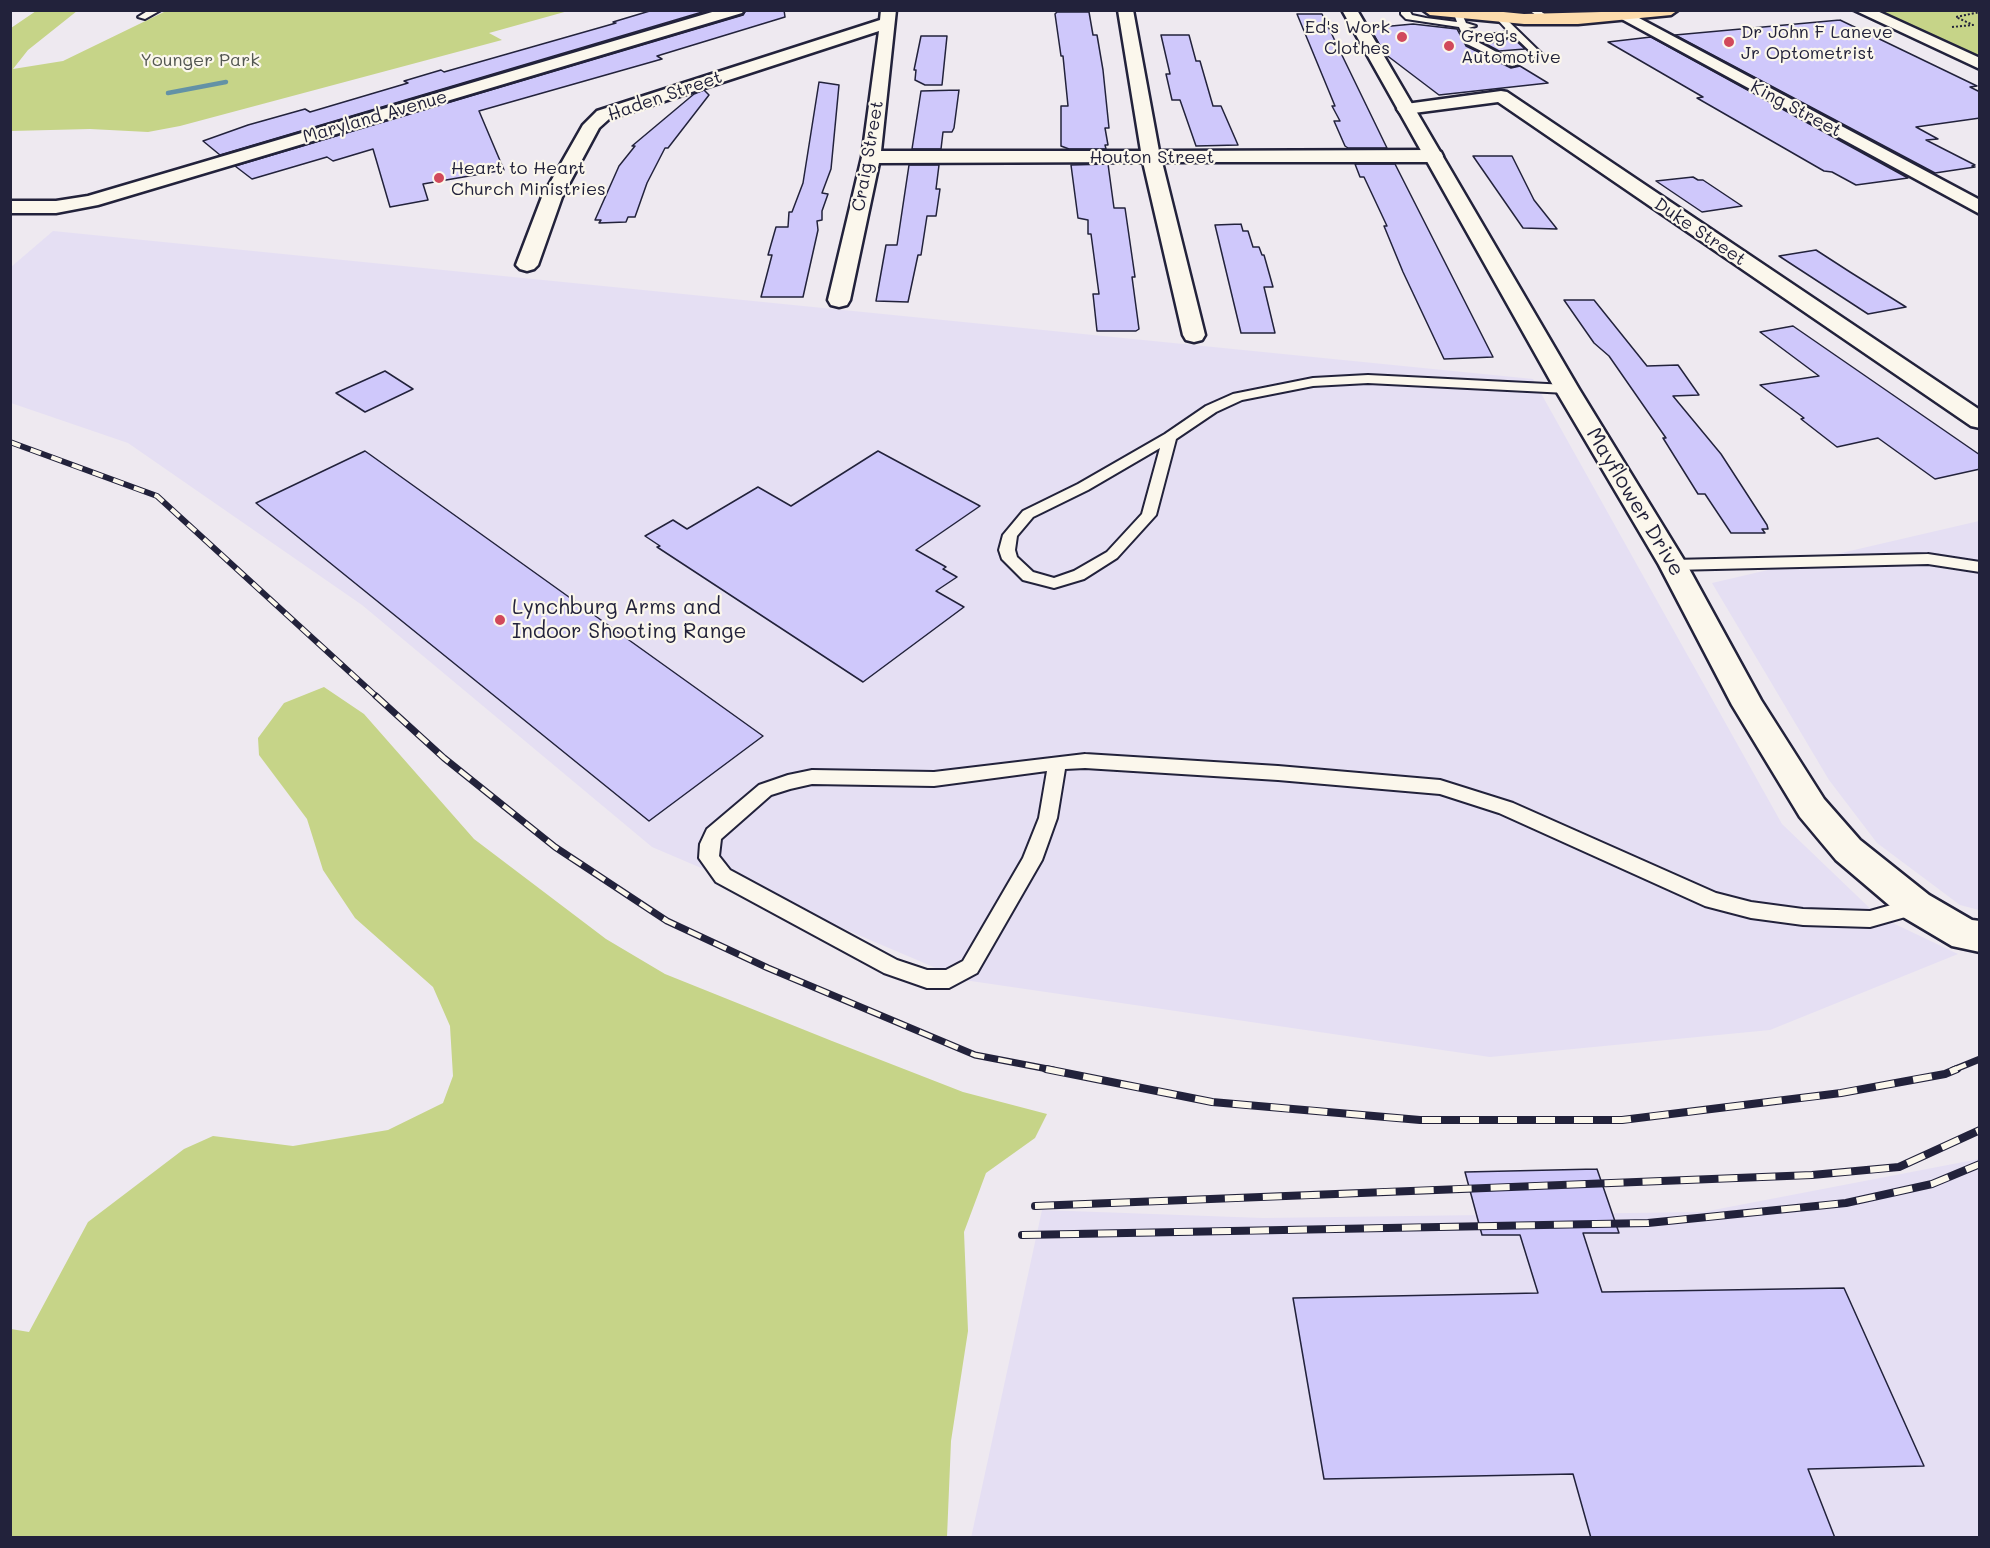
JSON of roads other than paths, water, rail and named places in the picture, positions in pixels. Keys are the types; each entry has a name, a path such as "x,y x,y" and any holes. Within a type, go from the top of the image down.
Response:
{"main road":[{"path":"1430,10 1462,23 1492,26 1547,19 1671,10"}],"street":[{"name":"Maryland Avenue","path":"10,207 56,207 91,201 737,10"},
{"path":"1125,10 1151,157 1194,335"},
{"name":"Mayflower Drive","path":"1349,10 1567,389 1673,565 1748,705 1812,808 1848,850 1916,906 1965,935 1980,938"},
{"path":"1861,10 1980,64"},
{"name":"King Street","path":"1617,13 1980,208"},
{"name":"Craig Street","path":"839,300 871,157 888,17"},
{"name":"Haden Street","path":"527,265 552,197 592,125 603,115 888,17"},
{"name":"Duke Street","path":"1406,109 1501,96 1980,422"},
{"name":"Houton Street","path":"871,157 1434,156"}],"lane":[{"path":"142,17 156,10"},
{"path":"1405,10 1405,14 1409,17 1462,23 1482,39 1514,32"},
{"path":"1533,10 1547,19"},
{"path":"1462,23 1470,42 1515,64"},
{"path":"1492,26 1514,32"},
{"path":"1492,26 1514,32 1540,56"},
{"path":"1170,437 1149,515 1112,555 1079,575 1054,583 1028,576 1010,559 1007,550 1010,535 1028,514 1083,487 1170,437 1211,409 1238,397 1313,382 1368,378 1567,389"},
{"path":"1673,565 1928,559 1980,567"},
{"path":"1057,763 1048,818 1032,860 970,967 949,979 927,979 891,967 723,876 709,858 710,844 714,834 765,790 788,782 812,777 934,779 1057,763 1085,761 1233,770 1440,788 1506,808 1712,900 1751,910 1803,918 1870,919 1916,906"}],"waterway":[{"path":"168,93 226,82"}],"railway":[{"path":"10,442 157,496 377,697"},
{"path":"376,696 444,758 555,847 667,921 768,968 975,1055 1053,1070"},
{"path":"1953,1070 1980,1059"},
{"path":"1046,1069 1212,1102 1420,1120 1622,1120 1841,1093 1945,1074 1957,1069"},
{"path":"1035,1206 1812,1175 1899,1167 1980,1130"},
{"path":"1022,1235 1648,1223 1846,1203 1932,1184 1980,1164"}],"place":[{"name":"Ed's Work Clothes","path":"1402,37"},
{"name":"Dr John F Laneve Jr Optometrist","path":"1729,42"},
{"name":"Greg's Automotive","path":"1449,46"},
{"name":"Heart to Heart Church Ministries","path":"439,178"},
{"name":"Lynchburg Arms and Indoor Shooting Range","path":"500,620"}],"park label":[{"name":"Younger Park","path":"200,60"}]}
